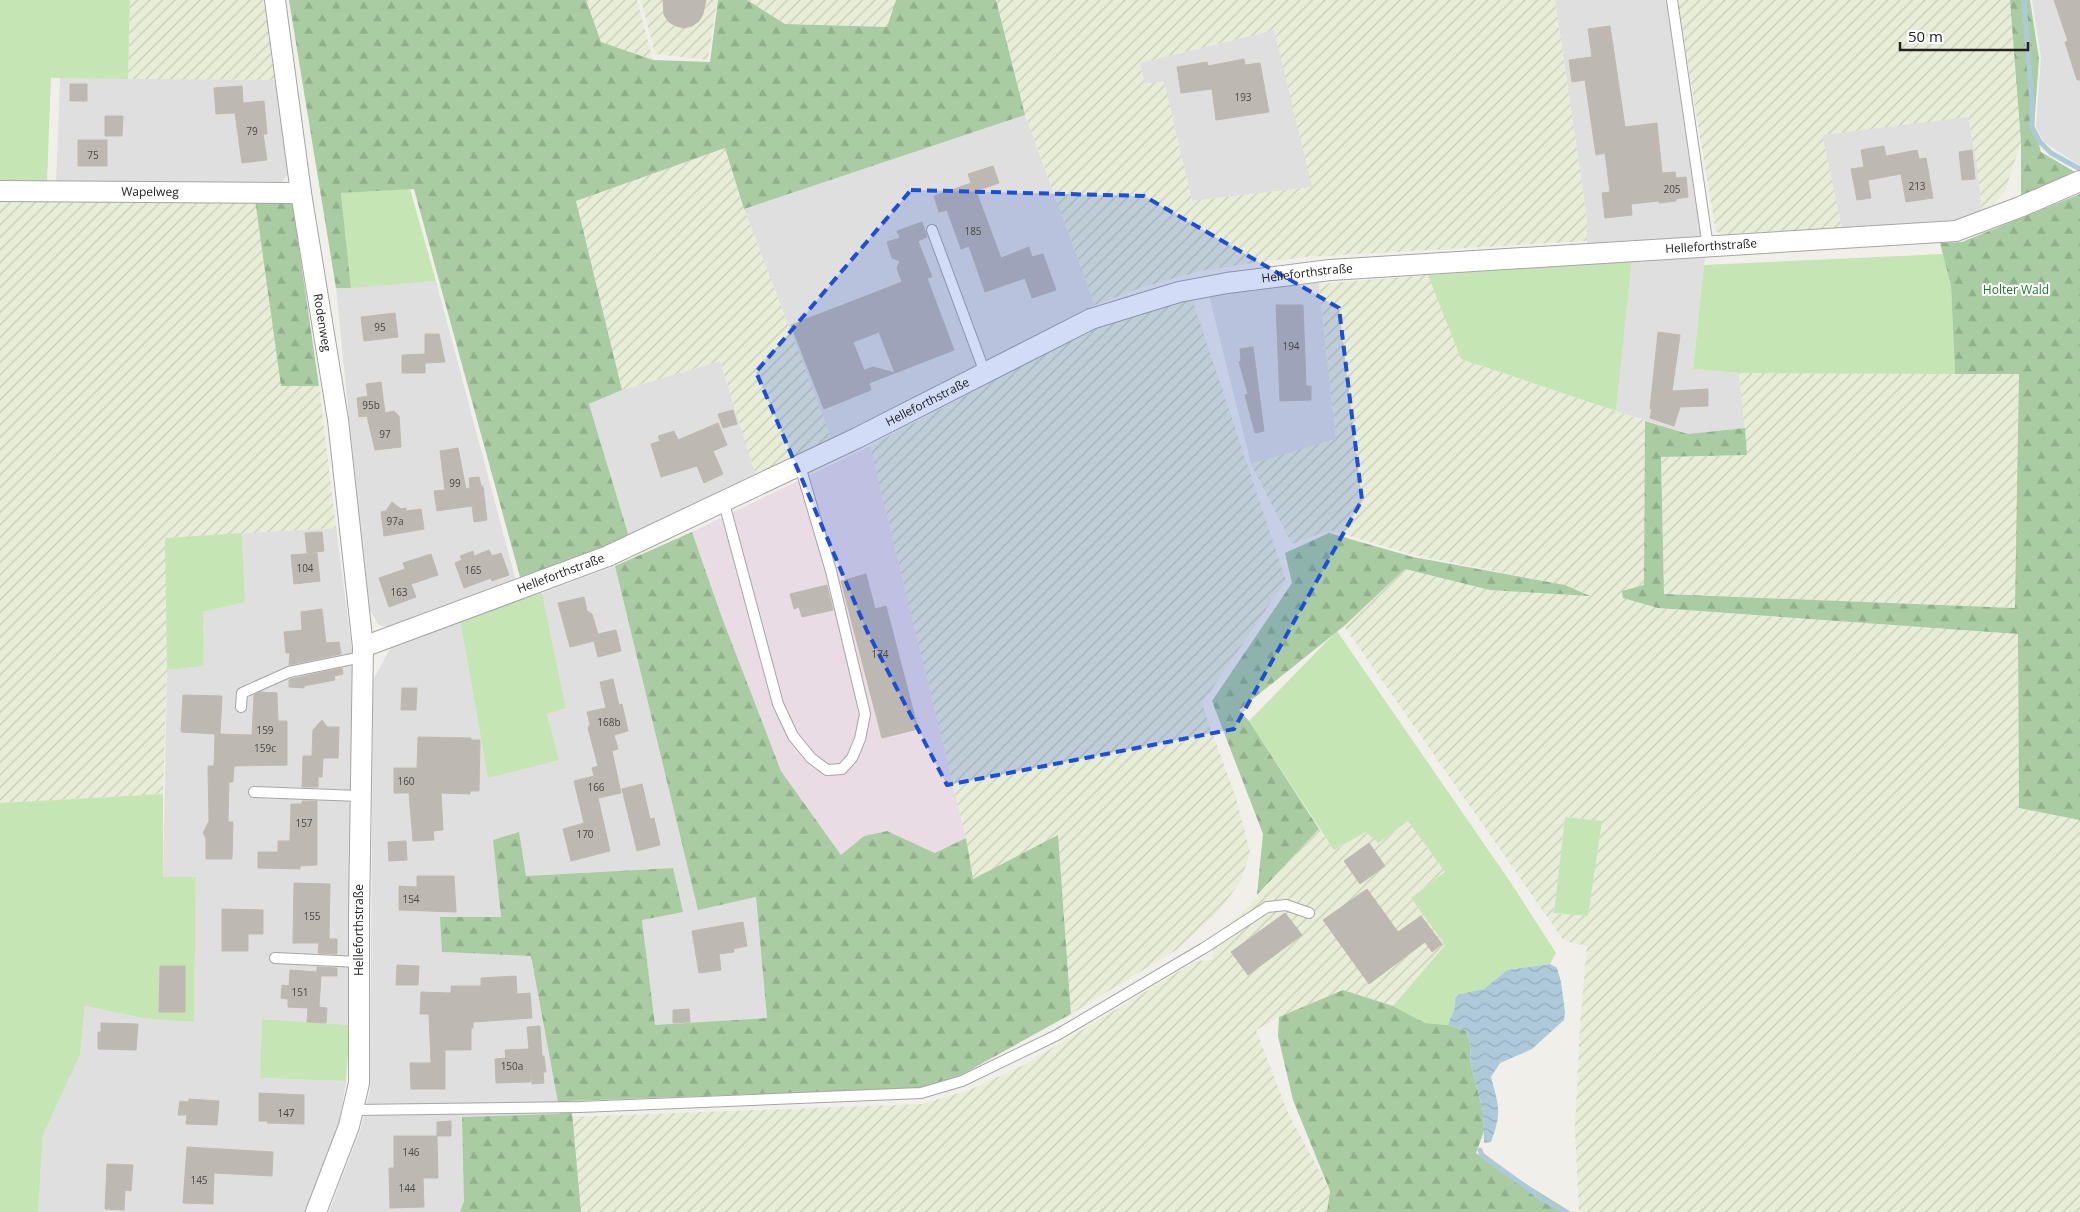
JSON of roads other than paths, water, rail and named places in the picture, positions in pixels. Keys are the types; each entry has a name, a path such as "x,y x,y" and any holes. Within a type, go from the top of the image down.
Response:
{"street":[{"name":"Rodenweg","path":"275,0 301,193 338,420 362,652"},
{"name":"Helleforthstraße","path":"316,1212 349,1126 359,1083 362,652 608,556 800,466 1091,319 1179,292 1227,283 1330,270 1956,231 2020,208 2080,181"},
{"name":"Wapelweg","path":"0,191 301,193"}],"lane":[{"path":"1672,0 1708,247"},
{"path":"932,230 985,373"},
{"path":"724,503 778,704 793,736 811,758 827,770 842,769 852,758 860,739 865,714 832,571 800,466"},
{"path":"241,707 242,694 289,672 362,652"},
{"path":"254,792 360,796"},
{"path":"353,1110 580,1107 921,1093 962,1081 1057,1035 1204,948 1266,907 1286,905 1309,912"},
{"path":"275,958 359,962"}],"water":[{"path":"1550,964 1557,968 1561,982 1565,1012 1564,1020 1532,1049 1500,1063 1491,1077 1498,1110 1497,1123 1491,1142 1484,1143 1483,1111 1470,1060 1471,1047 1466,1031 1448,1025 1454,1008 1455,998 1460,994 1484,989 1507,970"}],"waterway":[{"path":"2024,0 2032,102 2032,127 2040,142 2051,153 2080,169"},
{"path":"1480,1150 1482,1155 1544,1200 1566,1212"}],"park label":[{"name":"Holter Wald","path":"2016,290"}]}
